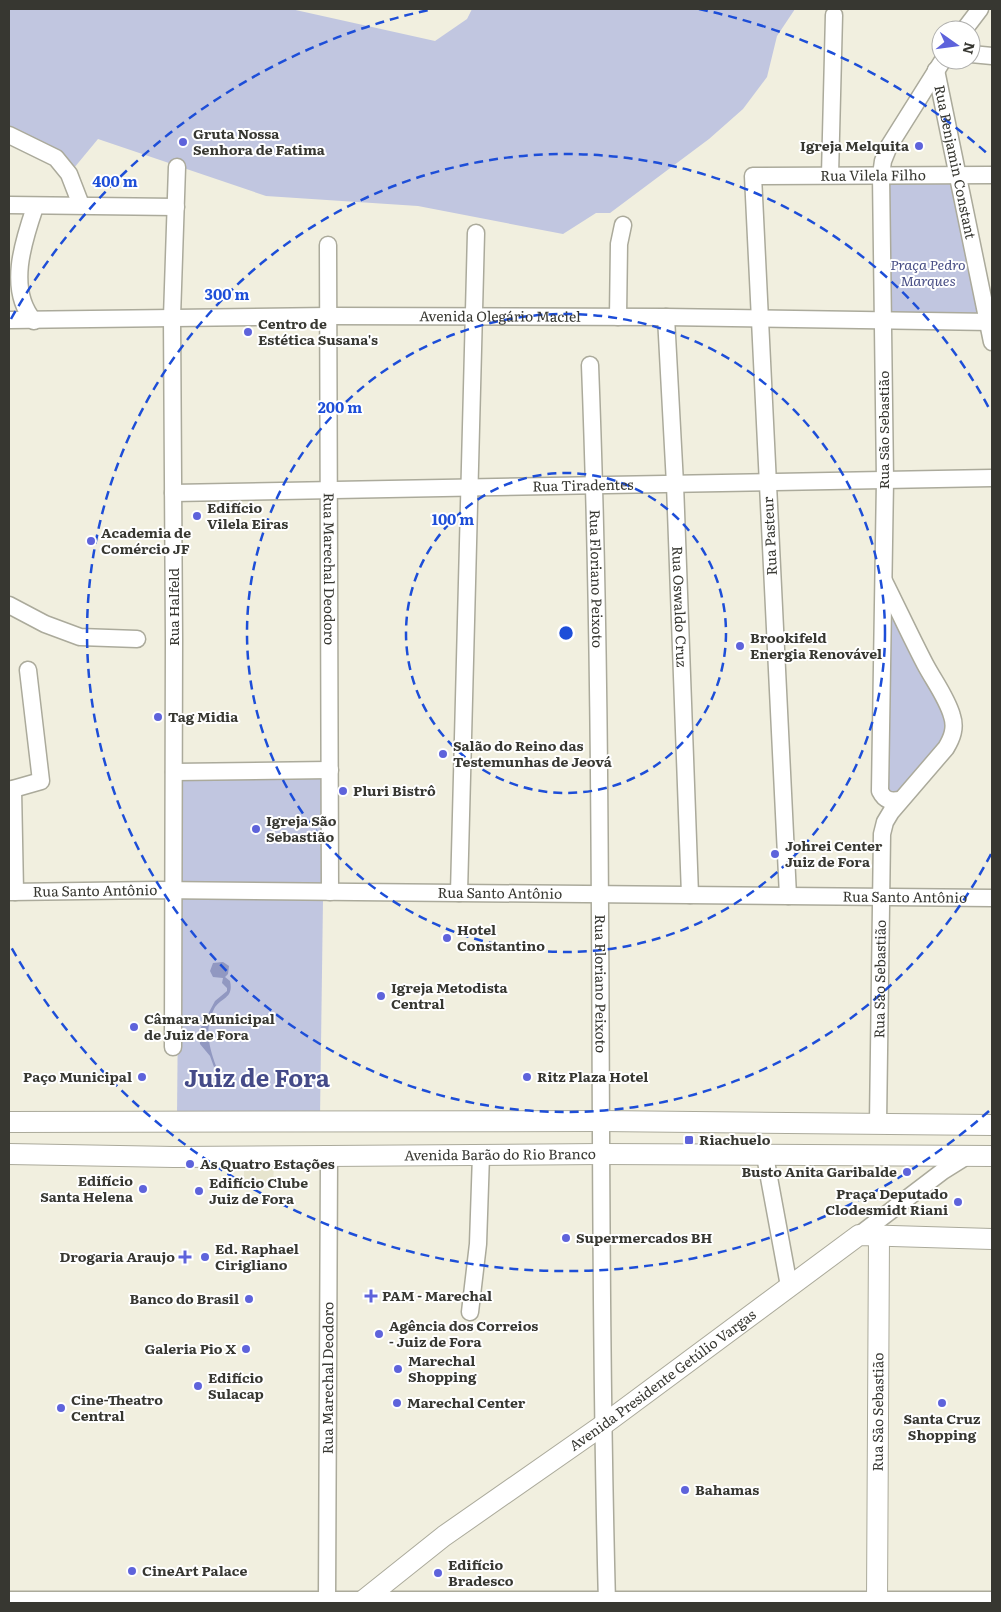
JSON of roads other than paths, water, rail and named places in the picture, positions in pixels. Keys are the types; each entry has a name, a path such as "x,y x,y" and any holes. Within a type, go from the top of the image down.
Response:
{"main road":[{"path":"9,1122 601,1121 992,1125"},
{"name":"Avenida Barão do Rio Branco","path":"9,1154 174,1157 602,1154 992,1156"},
{"path":"879,1228 992,1238"},
{"name":"Avenida Presidente Getúlio Vargas","path":"362,1602 444,1536 603,1425 858,1235 879,1228"},
{"name":"Rua São Sebastião","path":"877,1601 879,1228"}],"street":[{"path":"972,20 980,9"},
{"path":"830,175 834,15"},
{"name":"Rua São Sebastião","path":"900,800 887,800 883,798 880,791 885,480 881,175 883,161 889,146 936,70"},
{"name":"Rua Benjamin Constant","path":"940,70 957,175 990,322 992,342"},
{"path":"9,135 56,158 69,174 81,205"},
{"name":"Rua Halfeld","path":"174,1047 172,317 177,167"},
{"name":"Rua Vilela Filho","path":"753,176 992,174"},
{"name":"Rua Pasteur","path":"753,176 788,896"},
{"path":"9,205 176,207"},
{"path":"34,206 25,236 19,271 20,295 26,311 34,321"},
{"path":"618,317 619,244 623,225"},
{"path":"459,893 476,233"},
{"name":"Rua Marechal Deodoro","path":"328,245 330,892"},
{"name":"Avenida Olegário Maciel","path":"9,320 328,316 666,317 990,322"},
{"name":"Rua Oswaldo Cruz","path":"666,317 675,484 690,895"},
{"name":"Rua Floriano Peixoto","path":"590,365 595,486 600,895 603,1425 607,1602"},
{"name":"Rua Tiradentes","path":"173,493 992,478"},
{"path":"883,579 924,663 949,706 953,717 954,729 952,739 942,754 900,800"},
{"path":"9,605 45,624 80,637 137,639"},
{"path":"12,892 11,789 41,781 28,670"},
{"path":"174,772 330,770"},
{"name":"Rua São Sebastião","path":"878,1124 882,834 885,822 900,800"},
{"name":"Rua Santo Antônio","path":"12,892 174,890 992,898"},
{"path":"470,1312 478,1244 481,1155"},
{"name":"Rua Marechal Deodoro","path":"327,1600 329,1156"},
{"path":"765,1156 788,1286"},
{"path":"879,1228 943,1171 967,1156"},
{"path":"11,1601 327,1600 362,1602 607,1602 992,1600"}],"place":[{"name":"Gruta Nossa Senhora de Fatima","path":"183,142"},
{"name":"Igreja Melquita","path":"919,146"},
{"name":"Centro de Estética Susana's","path":"248,332"},
{"name":"Edifício Vilela Eiras","path":"197,516"},
{"name":"Academia de Comércio JF","path":"91,541"},
{"name":"Brookifeld Energia Renovável","path":"740,646"},
{"name":"Tag Midia","path":"158,717"},
{"name":"Salão do Reino das Testemunhas de Jeová","path":"443,754"},
{"name":"Pluri Bistrô","path":"343,791"},
{"name":"Igreja São Sebastião","path":"256,829"},
{"name":"Johrei Center Juiz de Fora","path":"775,854"},
{"name":"Hotel Constantino","path":"447,938"},
{"name":"Igreja Metodista Central","path":"381,996"},
{"name":"Câmara Municipal de Juiz de Fora","path":"134,1027"},
{"name":"Paço Municipal","path":"142,1077"},
{"name":"Ritz Plaza Hotel","path":"527,1077"},
{"name":"Riachuelo","path":"689,1140"},
{"name":"As Quatro Estações","path":"190,1164"},
{"name":"Busto Anita Garibalde","path":"907,1172"},
{"name":"Edifício Santa Helena","path":"143,1189"},
{"name":"Edifício Clube Juiz de Fora","path":"199,1191"},
{"name":"Praça Deputado Clodesmidt Riani","path":"958,1202"},
{"name":"Supermercados BH","path":"566,1238"},
{"name":"Drogaria Araujo","path":"185,1257"},
{"name":"Ed. Raphael Cirigliano","path":"205,1257"},
{"name":"PAM - Marechal","path":"371,1296"},
{"name":"Banco do Brasil","path":"249,1299"},
{"name":"Agência dos Correios - Juiz de Fora","path":"379,1334"},
{"name":"Galeria Pio X","path":"246,1349"},
{"name":"Marechal Shopping","path":"398,1369"},
{"name":"Edifício Sulacap","path":"198,1386"},
{"name":"Marechal Center","path":"397,1403"},
{"name":"Santa Cruz Shopping","path":"942,1403"},
{"name":"Cine-Theatro Central","path":"61,1408"},
{"name":"Bahamas","path":"685,1490"},
{"name":"CineArt Palace","path":"132,1571"},
{"name":"Edifício Bradesco","path":"438,1573"}],"district":[{"name":"Juiz de Fora","path":"257,1079"}],"park label":[{"name":"Praça Pedro Marques","path":"928,274"}]}
